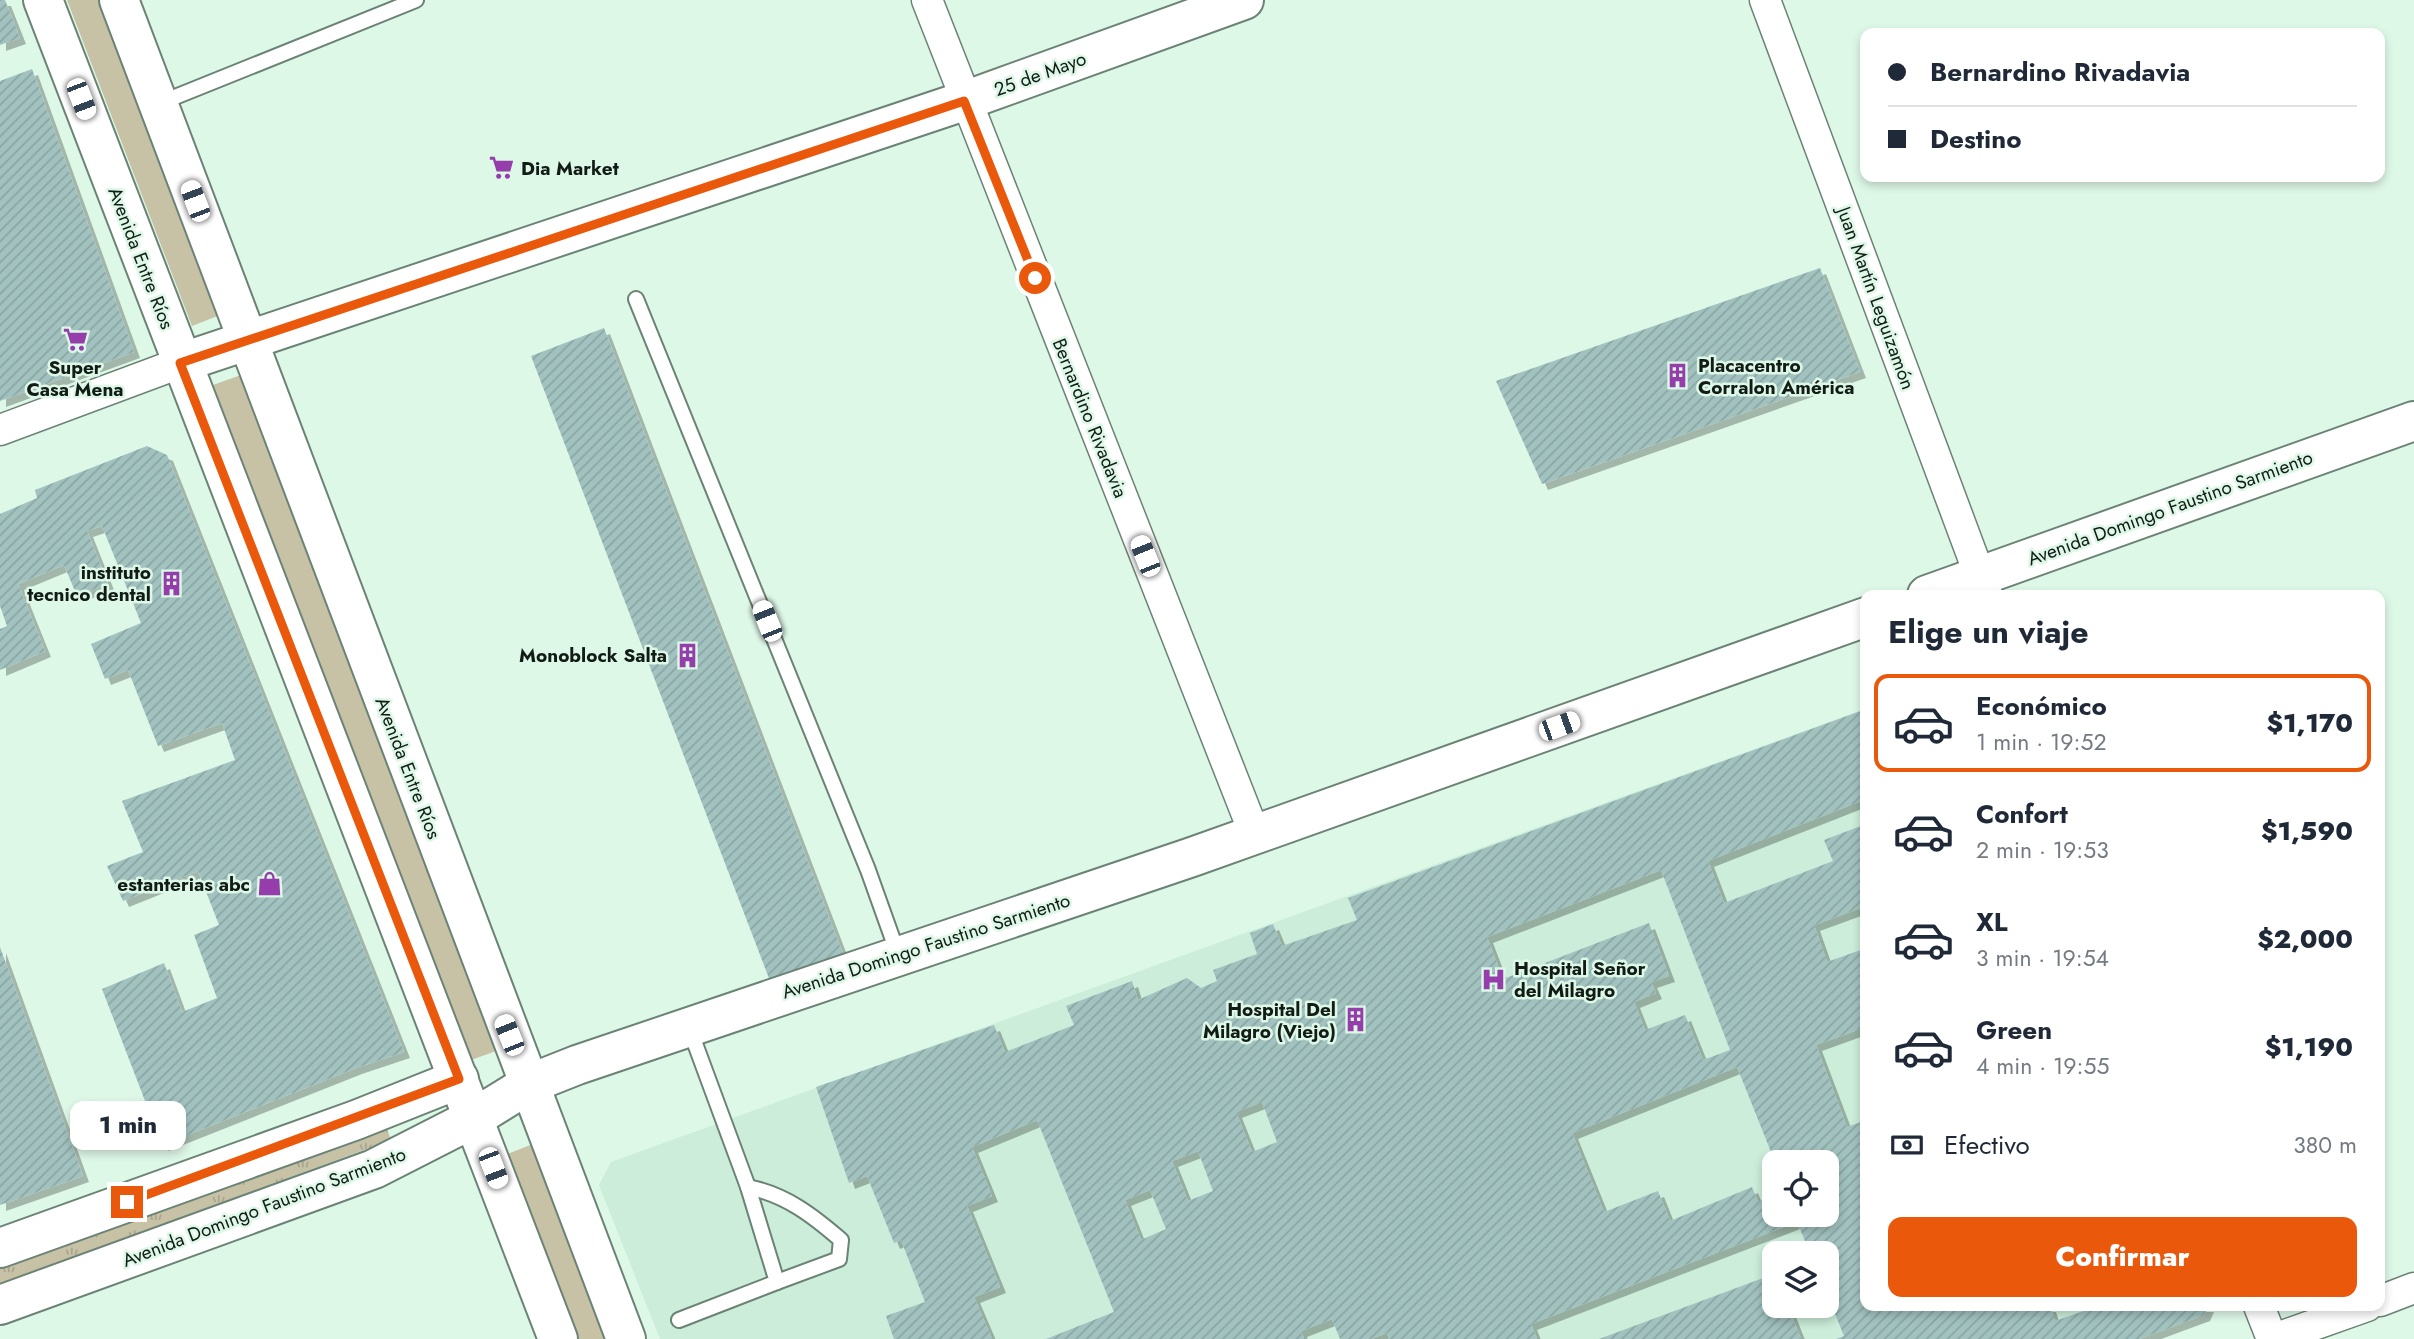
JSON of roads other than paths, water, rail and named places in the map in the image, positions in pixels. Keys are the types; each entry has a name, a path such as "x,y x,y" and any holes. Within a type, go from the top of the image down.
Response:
{"main road":[{"name":"Avenida Entre Ríos","path":"43,0 180,363 558,1339"},
{"name":"Avenida Entre Ríos","path":"119,0 626,1339"},
{"name":"25 de Mayo","path":"180,363 247,338 964,101 1244,0"},
{"name":"Avenida Domingo Faustino Sarmiento","path":"1958,590 1983,586 2414,421"},
{"name":"Avenida Domingo Faustino Sarmiento","path":"0,1305 374,1169 474,1118 529,1084 688,1026 1255,835 1860,619"},
{"path":"0,1248 356,1120 459,1079"}],"street":[{"name":"Bernardino Rivadavia","path":"927,0 964,101 1255,835"},
{"name":"Juan Martín Leguizamón","path":"1765,0 1983,586"},
{"name":"25 de Mayo","path":"0,430 180,363"},
{"path":"2385,1299 2414,1288"},
{"path":"2261,1311 2273,1339 2353,1311"}],"lane":[{"path":"158,103 416,0"},
{"path":"636,299 867,870 898,955"},
{"path":"688,1026 748,1187 777,1282"},
{"path":"679,1320 839,1259 841,1240 811,1213 771,1192 748,1187"}],"place":[{"name":"Dia Market","path":"501,168"},
{"name":"Super Casa Mena","path":"75,339"},
{"name":"Placacentro Corralon América","path":"1678,376"},
{"name":"instituto tecnico dental","path":"171,583"},
{"name":"Monoblock Salta","path":"687,655"},
{"name":"estanterias abc","path":"270,884"},
{"name":"Hospital Señor del Milagro","path":"1494,979"},
{"name":"Hospital Del Milagro (Viejo)","path":"1356,1020"}]}
